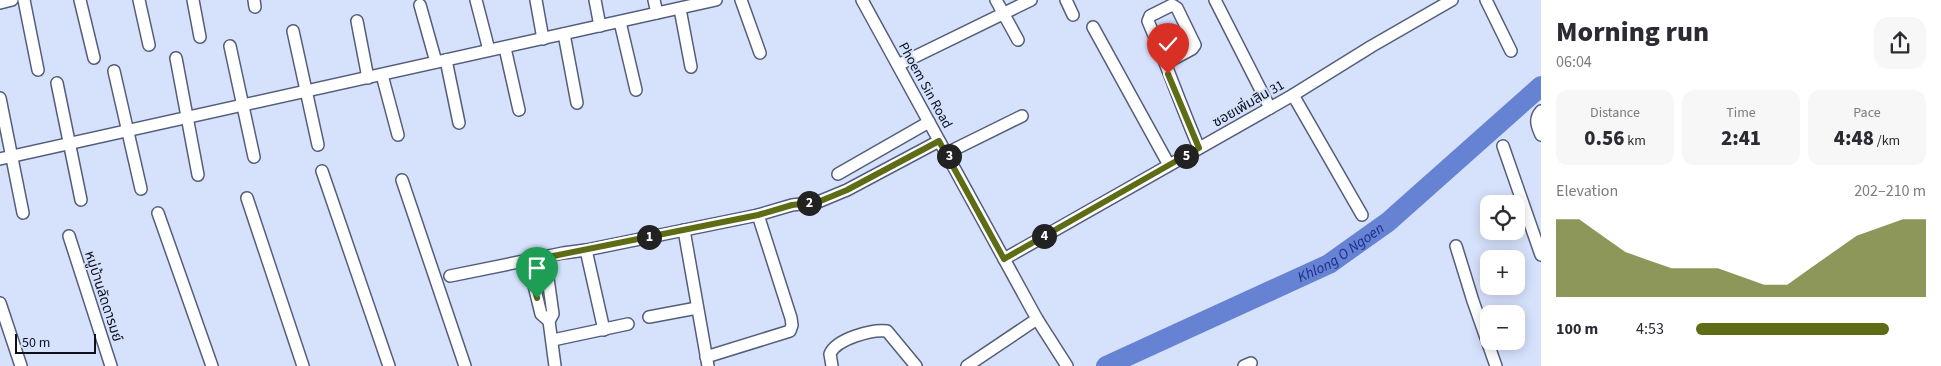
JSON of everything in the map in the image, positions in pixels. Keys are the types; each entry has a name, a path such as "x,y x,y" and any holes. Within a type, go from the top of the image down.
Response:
{"street":[{"path":"0,3 12,0"},
{"path":"24,0 38,70"},
{"path":"80,0 94,58"},
{"path":"139,0 149,45"},
{"path":"193,0 200,37"},
{"path":"476,0 488,50"},
{"path":"536,0 543,39"},
{"path":"595,0 600,26"},
{"path":"654,0 657,14"},
{"path":"5,157 716,0"},
{"path":"741,0 760,53"},
{"name":"Phoem Sin Road","path":"862,0 1037,319 1067,366"},
{"path":"996,0 1018,40"},
{"path":"898,65 1031,0"},
{"path":"1066,0 1073,15"},
{"path":"1215,0 1270,108"},
{"name":"ซอยเพิ่มสิน 31","path":"1004,259 1293,95 1372,46 1452,0"},
{"path":"1486,0 1511,51"},
{"path":"420,5 441,61 459,123"},
{"path":"1166,63 1192,49 1195,45 1176,8 1172,5 1148,18 1166,63 1172,85 1199,148"},
{"path":"680,9 691,66"},
{"path":"357,21 368,78"},
{"path":"620,22 636,90"},
{"path":"1093,27 1169,165"},
{"path":"293,31 318,145"},
{"path":"564,34 577,103"},
{"path":"230,46 254,157"},
{"path":"505,48 519,110"},
{"path":"176,58 198,175"},
{"path":"114,71 140,189"},
{"path":"382,74 398,135"},
{"path":"57,83 81,200"},
{"path":"1293,95 1362,215"},
{"path":"0,98 5,157 23,213"},
{"path":"1541,111 1537,116 1537,124 1541,135"},
{"path":"947,153 1022,116"},
{"path":"838,174 929,122"},
{"path":"450,276 758,215 792,205 818,202 847,190 939,141"},
{"path":"1503,146 1541,255"},
{"path":"322,171 389,366"},
{"path":"402,180 465,366"},
{"path":"247,198 303,366"},
{"path":"158,213 212,366"},
{"path":"684,230 707,361 790,331 792,325 791,318 758,215"},
{"name":"หมู่บ้านลัดดารมย์","path":"69,236 111,366"},
{"path":"1456,246 1496,366"},
{"path":"586,250 604,330"},
{"path":"545,257 553,314 549,321"},
{"path":"528,261 541,314 549,321 555,366"},
{"path":"0,303 21,366"},
{"path":"649,317 697,308"},
{"path":"967,366 1037,319"},
{"path":"553,340 628,324"},
{"path":"832,366 830,354 836,345 878,330 887,331 916,366"}],"waterway":[{"name":"Khlong O Ngoen","path":"1106,366 1329,264 1388,222 1541,86"}],"route":[{"path":"537,298 528,261 758,215 792,205 818,202 847,190 939,141 1004,259 1199,148 1168,74"}]}
